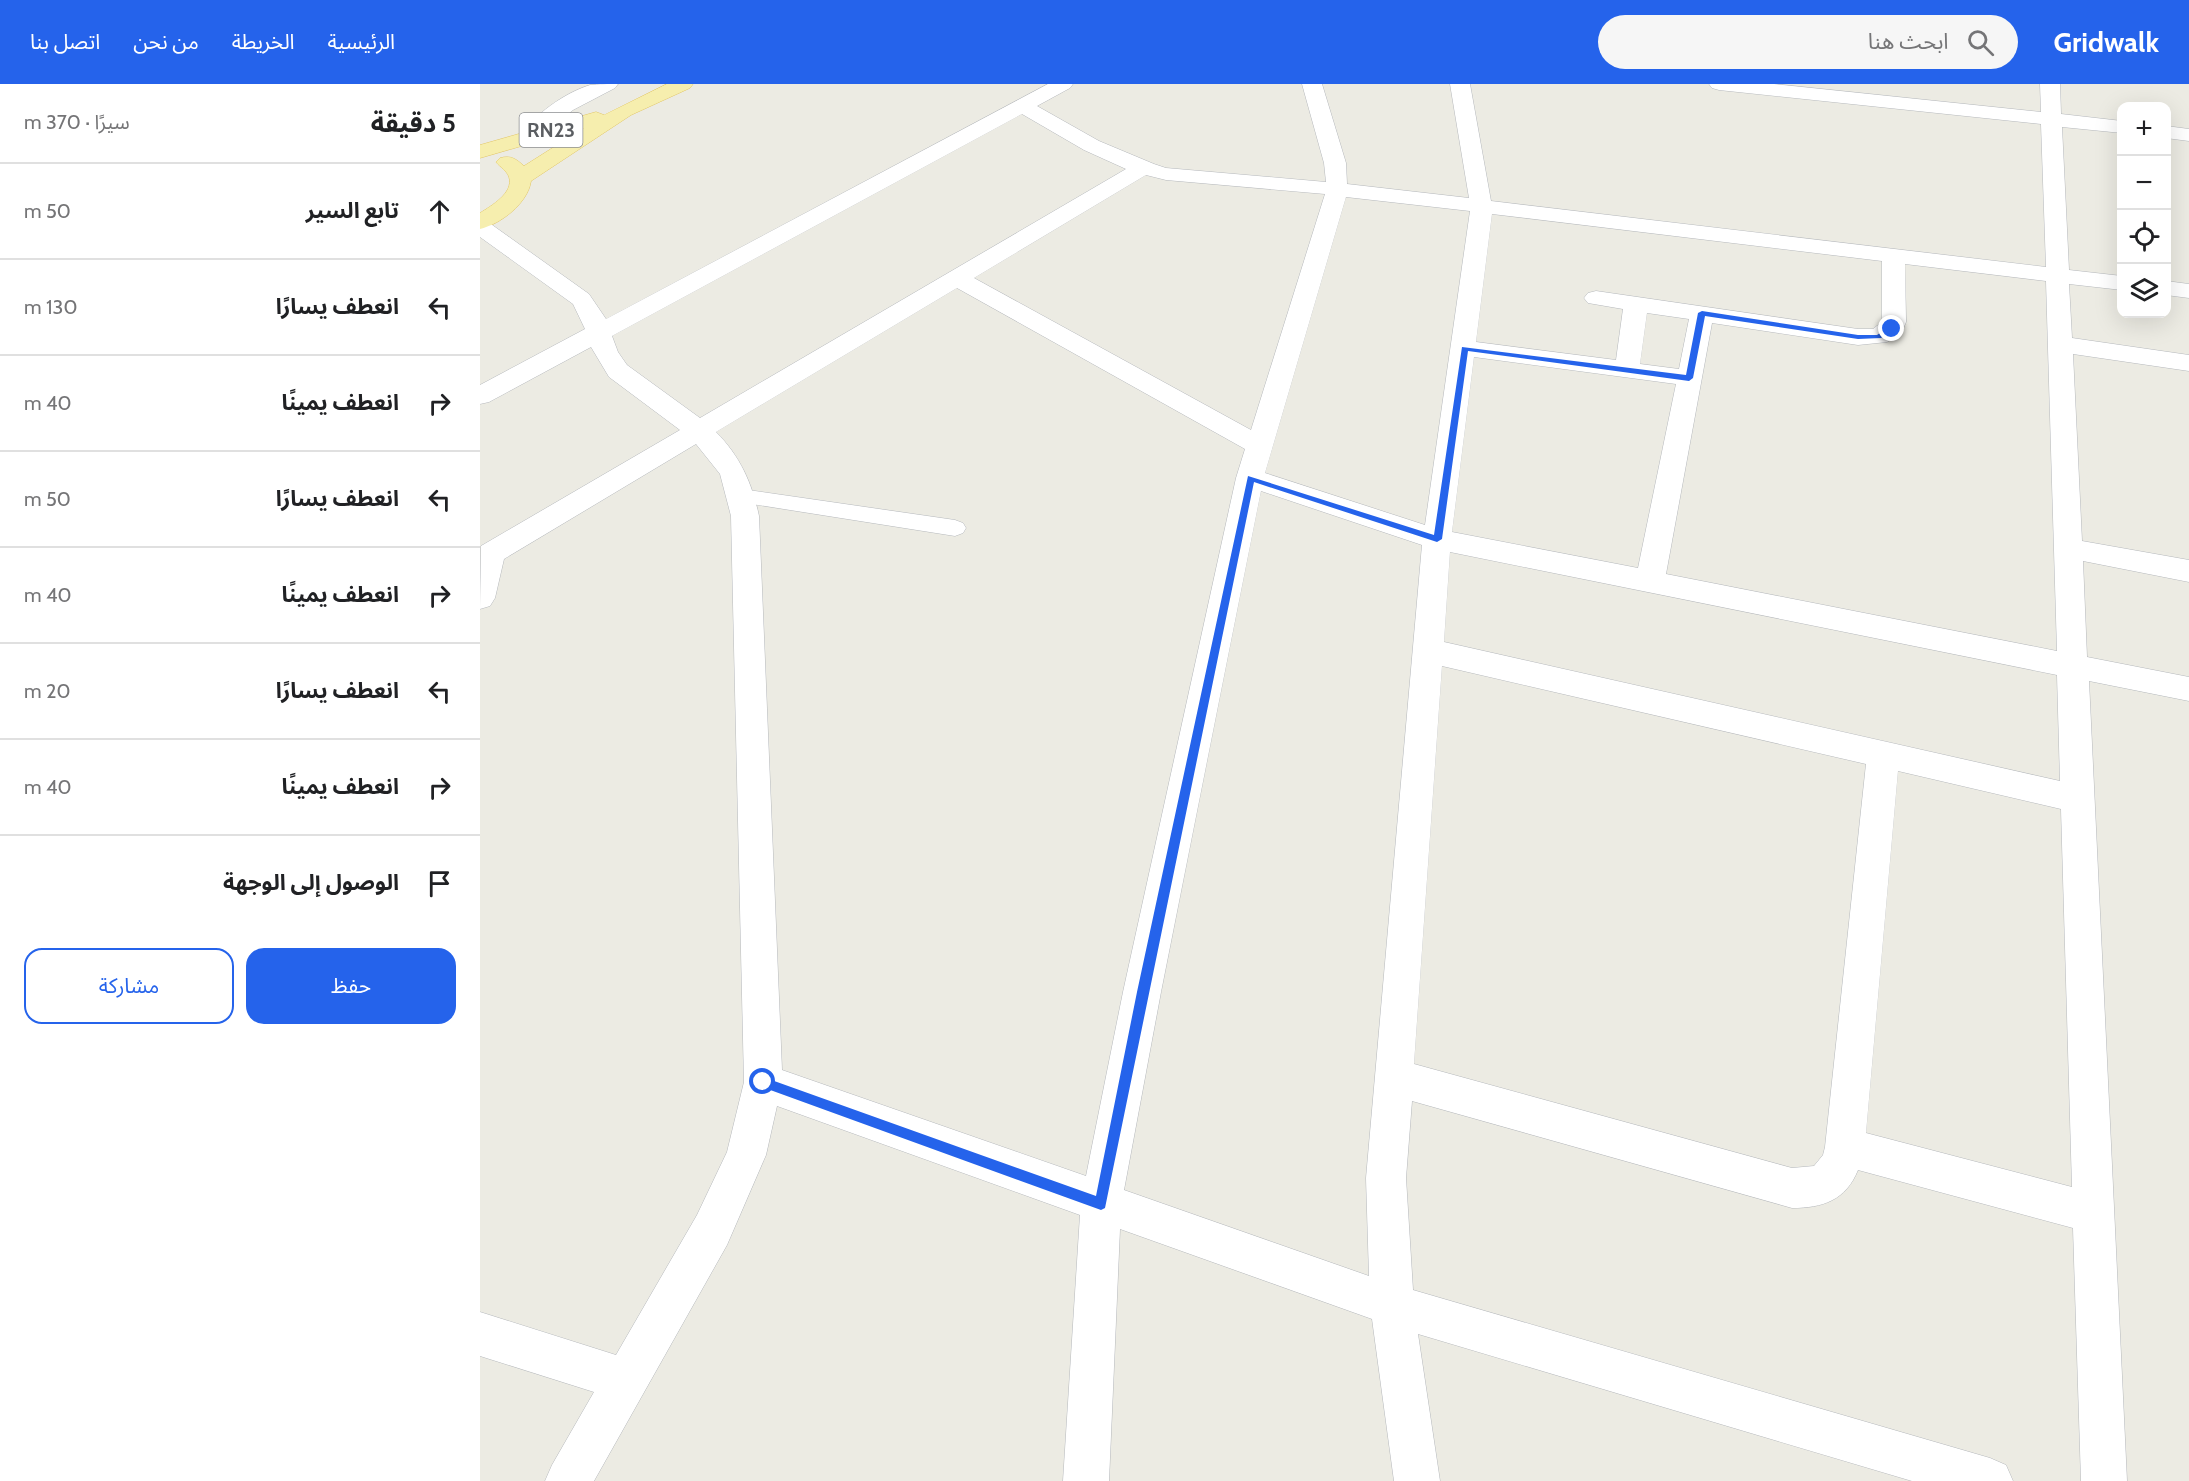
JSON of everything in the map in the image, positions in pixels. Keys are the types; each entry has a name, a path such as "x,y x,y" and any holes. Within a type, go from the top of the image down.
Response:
{"main road":[{"name":"RN23","path":"521,178 624,111 684,84"},
{"name":"RN23","path":"480,154 529,136 624,111"},
{"name":"RN23","path":"480,154 505,161 516,168 521,178 519,189 511,201 480,222"}],"street":[{"path":"529,136 542,122 564,106 608,84"},
{"path":"480,396 1063,84"},
{"path":"1086,1481 1101,1204 1142,992 1259,445 1337,189 1335,163 1312,84"},
{"path":"1418,1481 1392,1305 1386,1178 1430,651 1437,539 1465,348 1482,206 1460,84"},
{"path":"1719,84 2117,127"},
{"path":"2050,84 2104,1481"},
{"path":"1022,106 1118,160 1141,169 1192,177 1337,189 2117,282"},
{"path":"2171,133 2189,135"},
{"path":"480,598 486,556 1141,169"},
{"path":"480,226 581,298 593,314 603,351 618,371 698,431 720,453 733,475 741,496 746,540 763,1082 746,1155 712,1230 568,1481"},
{"path":"1596,298 1858,337 1878,337 1892,329 1894,322 1893,255"},
{"path":"956,278 1259,445"},
{"path":"2171,289 2189,291"},
{"path":"1627,370 1636,304"},
{"path":"1650,582 1702,313"},
{"path":"2060,344 2189,363"},
{"path":"1465,348 1689,378"},
{"path":"1251,478 1437,539 2189,688"},
{"path":"2067,548 2189,571"},
{"path":"1430,651 2078,799"},
{"path":"1395,1077 1792,1188 1809,1188 1823,1184 1834,1176 1842,1163 1845,1147 1883,755"},
{"path":"763,1082 1101,1204 1392,1305 1990,1481"},
{"path":"1845,1147 2093,1213"},
{"path":"480,1334 626,1380"}],"lane":[{"path":"741,496 955,528"}],"route":[{"path":"763,1082 1101,1204 1142,992 1251,478 1437,539 1465,348 1689,378 1702,313 1869,338 1886,334 1892,329"}]}
